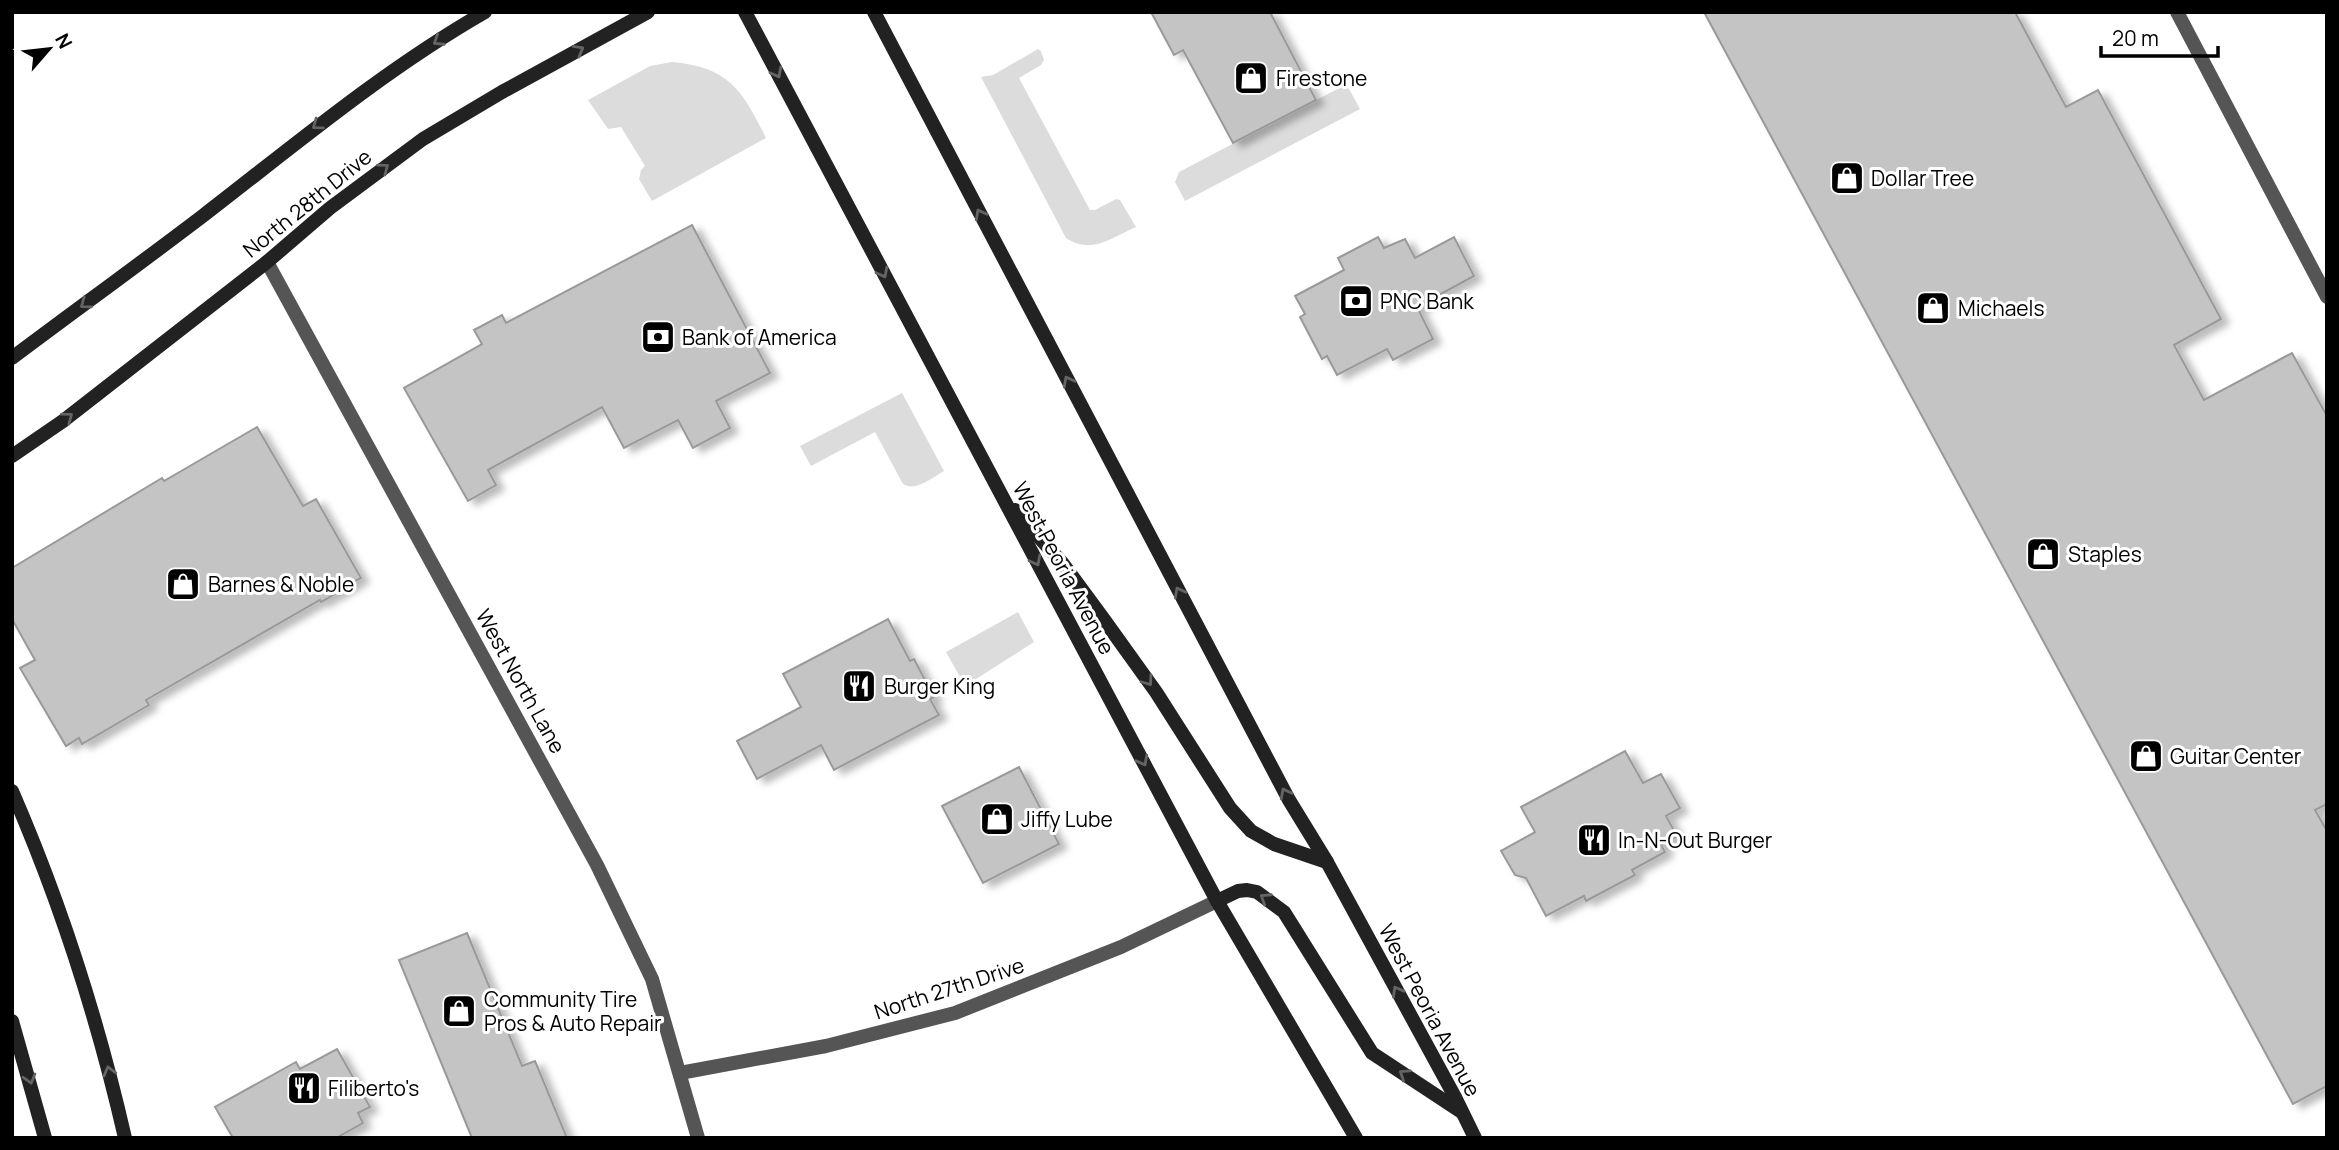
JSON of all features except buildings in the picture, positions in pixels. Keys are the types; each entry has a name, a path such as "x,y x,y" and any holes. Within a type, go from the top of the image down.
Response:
{"main road":[{"path":"12,358 205,214 295,141 401,65 485,12"},
{"name":"North 28th Drive","path":"12,456 63,421 267,262 330,208 423,139 648,12"},
{"name":"West Peoria Avenue","path":"744,12 1217,901 1356,1138"},
{"name":"West Peoria Avenue","path":"874,12 1289,800 1326,862 1475,1138"},
{"path":"1000,494 1063,564 1156,692 1230,808 1251,831 1274,844 1326,862"},
{"path":"12,791 71,938 125,1138"},
{"path":"1217,901 1238,891 1247,890 1257,892 1284,912 1372,1053 1460,1111"},
{"path":"12,1021 45,1138"}],"street":[{"path":"2177,12 2327,297"},
{"name":"West North Lane","path":"267,262 597,864 652,979 698,1138"},
{"name":"North 27th Drive","path":"680,1073 826,1046 954,1013 1104,954 1217,901"}],"shaded area":[{"path":"1038,49 1044,60 1041,65 1019,78 1090,210 1116,199 1120,200 1136,227 1101,243 1084,245 1066,238 981,77 993,75"},
{"path":"672,62 707,69 731,84 741,94 766,138 652,201 639,179 645,166 621,127 608,129 588,100 650,66"},
{"path":"1345,85 1360,109 1185,201 1175,182 1179,172"},
{"path":"902,393 944,471 918,485 903,484 875,432 811,466 800,446"},
{"path":"1018,612 1034,642 965,686 946,652"}],"place":[{"name":"Firestone","path":"1251,78"},
{"name":"Dollar Tree","path":"1847,178"},
{"name":"PNC Bank","path":"1356,301"},
{"name":"Michaels","path":"1933,308"},
{"name":"Bank of America","path":"658,337"},
{"name":"Staples","path":"2043,554"},
{"name":"Barnes & Noble","path":"183,584"},
{"name":"Burger King","path":"859,686"},
{"name":"Guitar Center","path":"2146,756"},
{"name":"Jiffy Lube","path":"997,819"},
{"name":"In-N-Out Burger","path":"1594,840"},
{"name":"Community Tire Pros & Auto Repair","path":"459,1011"},
{"name":"Filiberto's","path":"304,1088"}]}
